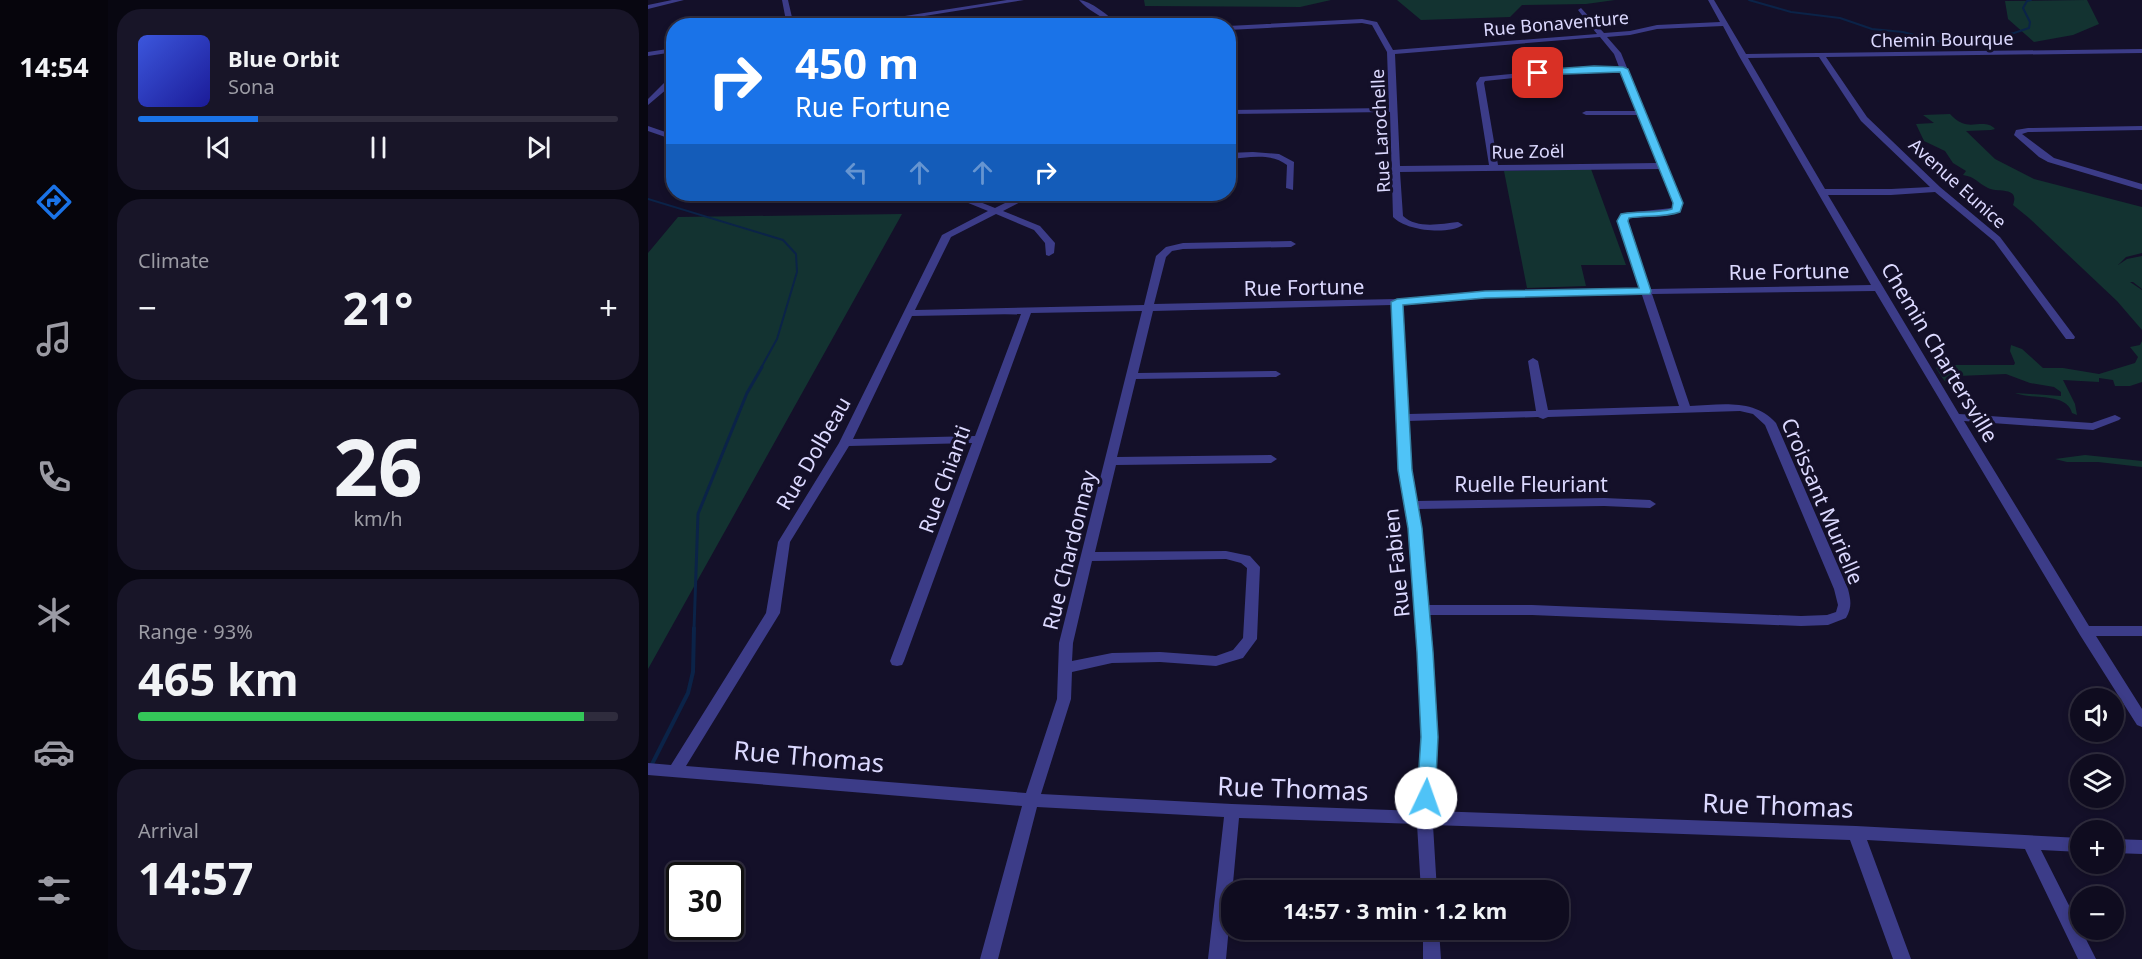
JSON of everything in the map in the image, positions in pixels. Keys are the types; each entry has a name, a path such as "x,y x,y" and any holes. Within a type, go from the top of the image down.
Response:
{"street":[{"path":"648,8 681,0"},
{"path":"785,0 789,18"},
{"path":"907,18 1021,0"},
{"path":"1082,0 1090,9 1108,18"},
{"name":"Chemin Chartersville","path":"1711,0 1878,288 1958,417 2085,631 2142,721"},
{"path":"1581,10 1614,49 1678,203 1676,210 1667,213 1625,216 1623,221 1685,409"},
{"name":"Rue Larochelle","path":"1236,28 1371,21 1375,24 1391,52 1398,217 1403,223 1413,226 1458,225"},
{"name":"Rue Bonaventure","path":"1391,52 1630,33 1656,27 1724,24"},
{"path":"648,54 666,51"},
{"name":"Chemin Bourque","path":"1743,56 2142,51"},
{"name":"Avenue Eunice","path":"1821,55 1864,119 1937,189 1997,239 2070,337"},
{"path":"1494,168 1480,83 1483,79 1588,69 1623,69"},
{"path":"648,102 666,85"},
{"path":"1236,112 1394,110"},
{"path":"1586,114 1641,113"},
{"path":"648,128 666,135"},
{"path":"2142,128 2028,130 2019,132 2018,135 2051,160 2142,187"},
{"path":"1236,156 1271,156 1287,159 1291,164 1290,188"},
{"name":"Rue Zoël","path":"1396,169 1661,166"},
{"path":"1822,192 1937,189"},
{"path":"971,201 1037,228 1050,243 1049,253"},
{"name":"Rue Dolbeau","path":"675,771 773,613 784,542 845,443 947,235 1015,201"},
{"name":"Rue Chardonnay","path":"989,959 1031,800 1064,699 1066,643 1161,256 1169,249 1183,246 1291,244"},
{"name":"Rue Fortune","path":"909,313 1397,302 1485,294 1878,288"},
{"name":"Rue Fabien","path":"1397,302 1405,470 1412,505 1422,610 1430,737 1425,819 1428,880"},
{"name":"Rue Chianti","path":"897,661 1027,310"},
{"path":"1533,361 1543,416"},
{"path":"1132,376 1276,374"},
{"name":"Croissant Murielle","path":"1404,418 1543,416 1740,408 1757,412 1766,417 1841,589 1845,605 1841,615 1828,620 1801,621 1532,610 1422,610"},
{"path":"1958,417 2093,427 2115,418"},
{"path":"845,443 979,439"},
{"path":"1111,461 1271,459"},
{"name":"Ruelle Fleuriant","path":"1412,505 1604,502 1650,504"},
{"path":"1066,668 1112,658 1160,657 1216,661 1238,654 1250,639 1254,567 1245,559 1226,555 1088,557"},
{"path":"2085,631 2142,631"},
{"name":"Rue Thomas","path":"648,769 1031,800 1232,811 1856,833 2070,845"},
{"path":"1217,959 1232,811"},
{"path":"1856,833 1902,959"},
{"path":"2030,843 2087,959"},
{"path":"2124,846 2142,847"},
{"path":"1431,940 1432,959"}],"green space":[{"path":"1144,0 1331,0 1300,7 1145,6"},
{"path":"1397,0 1615,0 1586,4 1522,5 1510,17 1421,20"},
{"path":"2087,0 2099,24 2073,35 2034,42 2008,19 2005,1"},
{"path":"1950,114 1966,124 1984,124 1995,129 1966,131 1995,159 2034,179 2142,207 2142,253 2126,257 2118,265 2127,259 2142,256 2142,289 2130,282 2142,290 2142,330 2117,301 2013,205 2014,199 2011,193 1988,188 1973,178 1963,175 1966,171 1953,163 1945,151 1924,141 1916,124 1934,123 1923,115"},
{"path":"1591,169 1626,265 1581,265 1586,286 1527,288 1504,171"},
{"path":"902,214 648,669 648,253 678,217"},
{"path":"2142,341 2142,382 2130,386 2115,386 2113,380 2099,378 2099,382 2063,380 2075,404 2077,415 2072,413 2069,406 2056,399 2015,393 2061,396 2061,392 2054,387 2030,383 2006,374 1958,376 1962,384 1953,386 1946,382 1936,368 1937,365 2014,365 2010,351 2011,345 2022,349 2043,368 2063,368 2099,374 2135,363 2138,357 2130,347 2140,345"},
{"path":"2085,455 2142,461 2142,467 2098,462 2067,462 2055,459"}],"waterway":[{"path":"1749,0 1791,12 1840,18 1872,29 1903,32 1945,43 1964,45 1982,37 2014,33 2029,28 2030,22 2023,8 2027,1 2031,0"},
{"path":"648,199 783,240 796,254 797,272 777,339 761,368"},
{"path":"694,629 698,514 747,393 762,367"},
{"path":"648,772 688,693 693,672 694,628"}],"route":[{"path":"1426,798 1430,737 1415,528 1405,470 1397,302 1485,294 1646,291 1623,221 1625,216 1667,213 1676,210 1678,203 1623,69 1538,73"}]}
